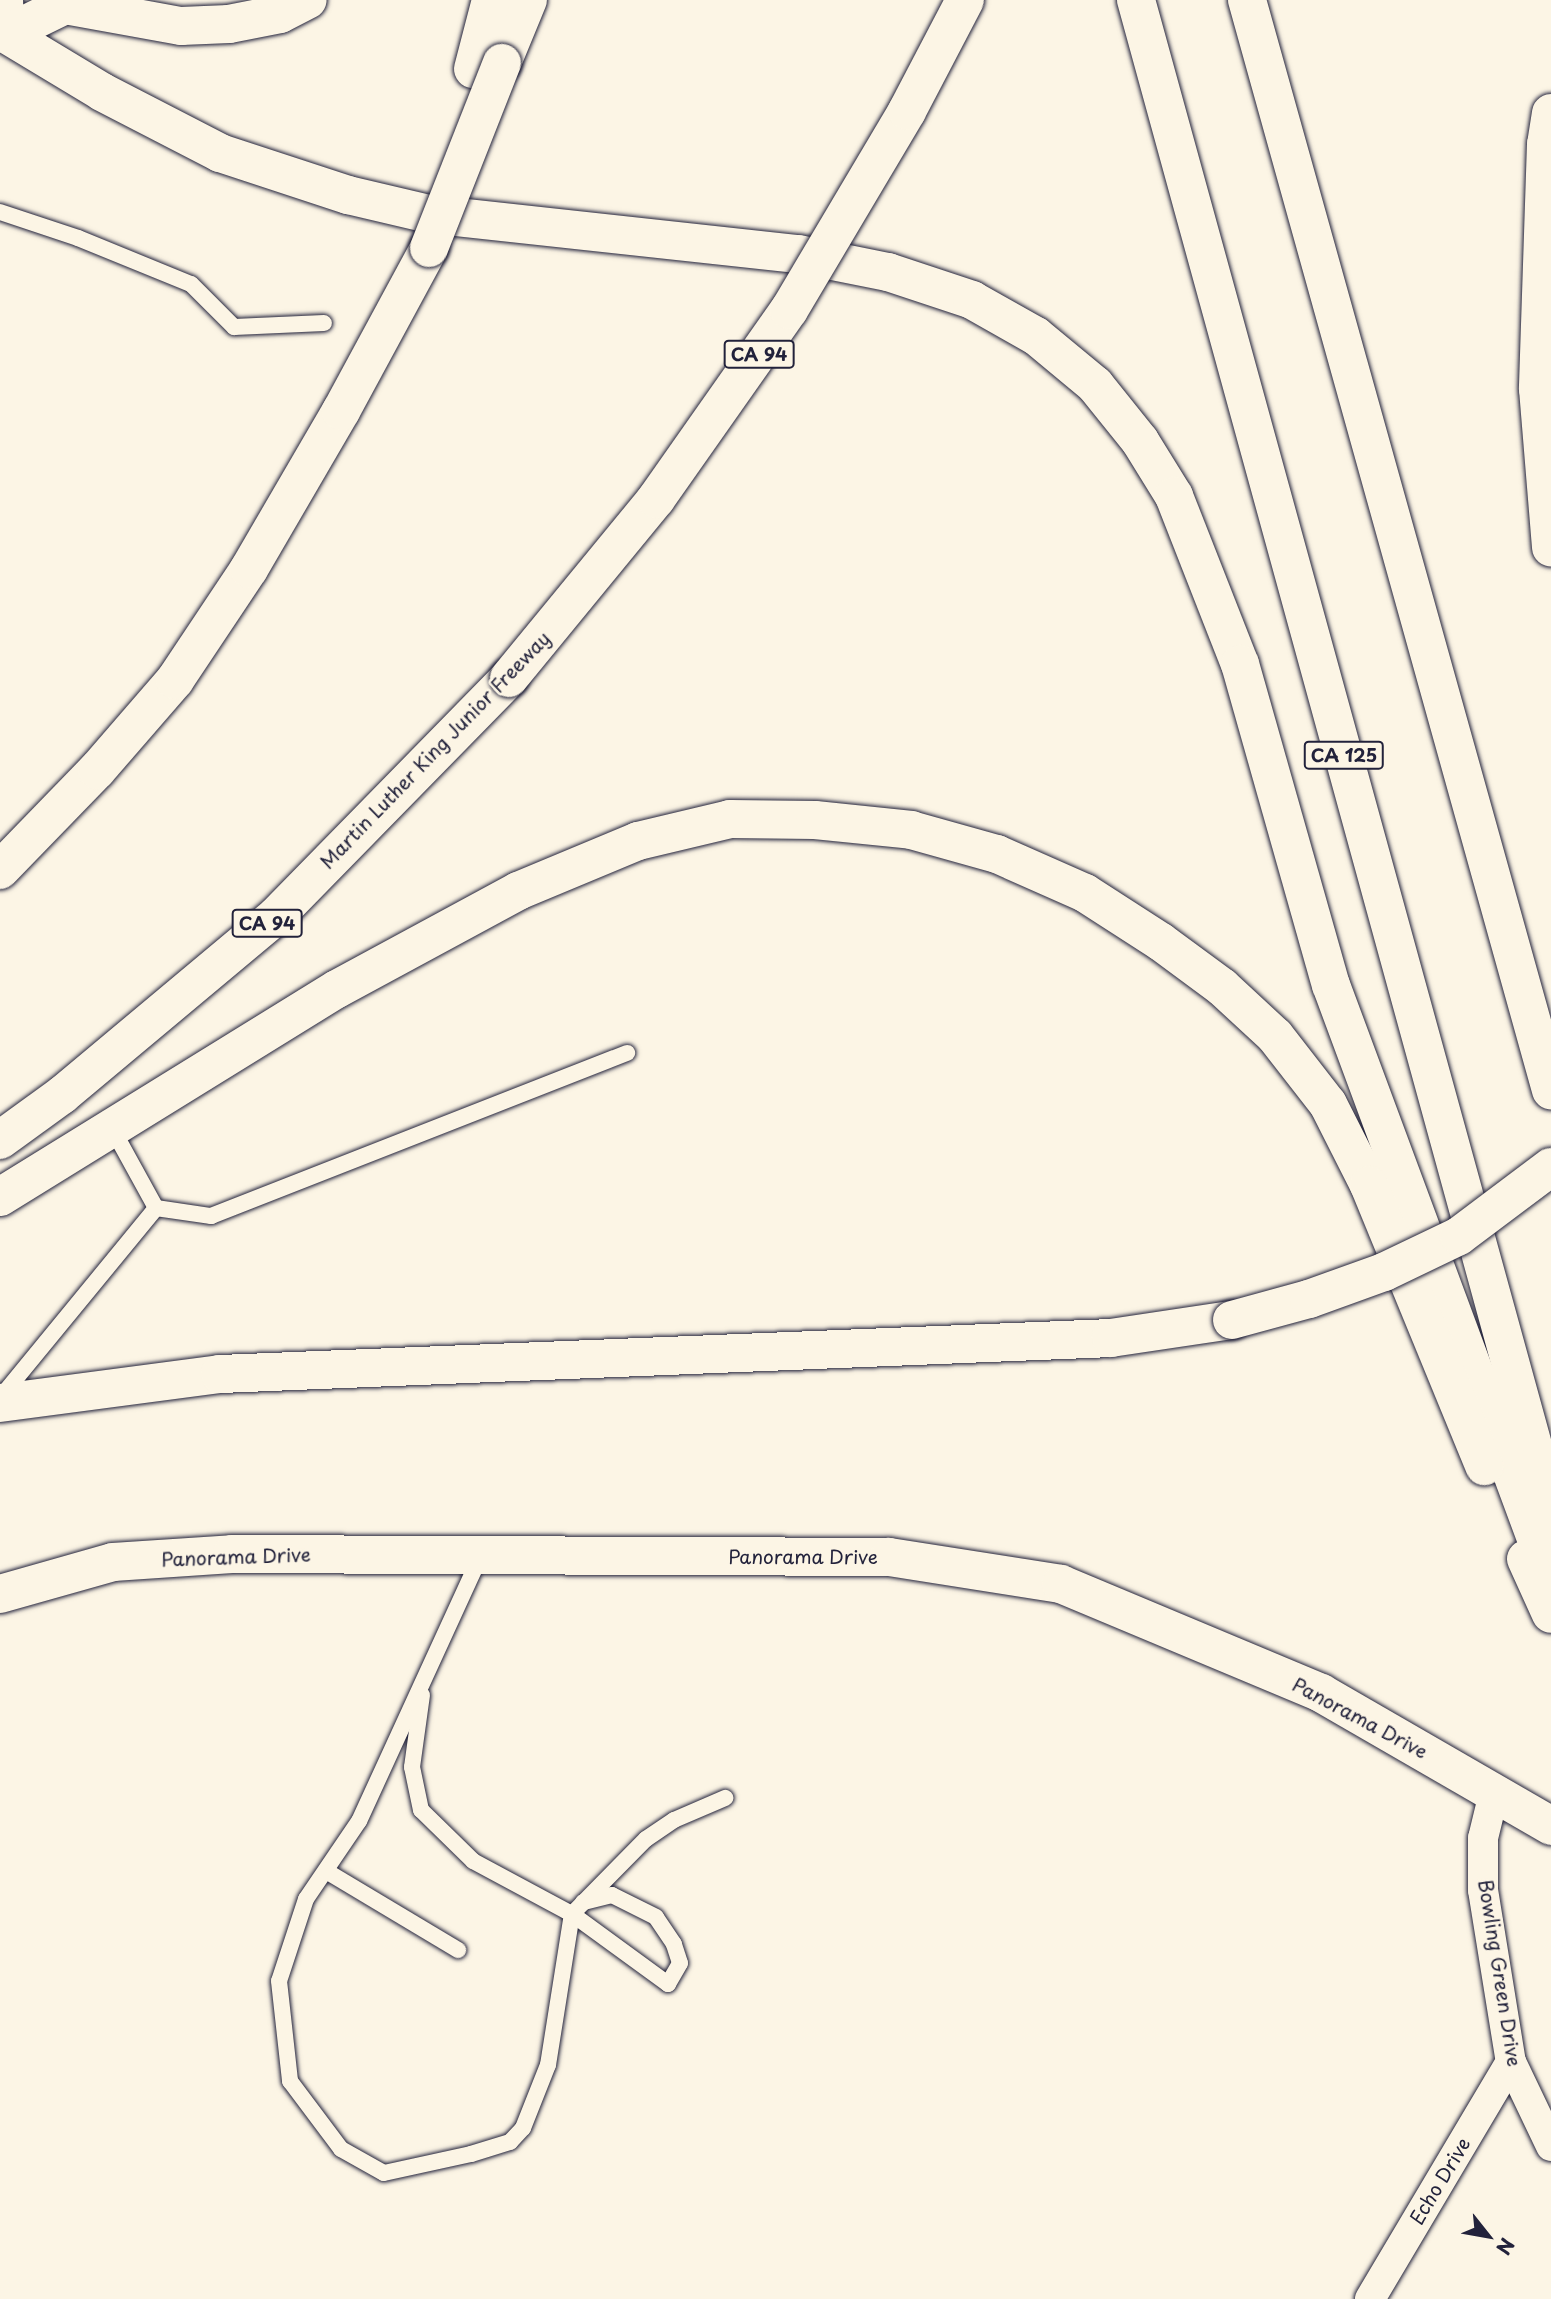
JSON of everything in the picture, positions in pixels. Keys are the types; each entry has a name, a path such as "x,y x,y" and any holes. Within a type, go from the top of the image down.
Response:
{"main road":[{"path":"3,26 33,0"},
{"path":"144,0 181,26"},
{"path":"3,26 65,5 181,26 229,24 280,14 308,0"},
{"path":"488,66 491,0"},
{"path":"0,870 97,770 175,680 249,569 341,411 429,248 488,66 528,0"},
{"name":"Martin Luther King Junior Freeway","path":"0,1140 62,1095 276,916 509,678 656,499 781,320 882,155 965,0"},
{"name":"CA 125","path":"1136,0 1551,1511"},
{"path":"1247,0 1551,1090"},
{"path":"3,26 102,92 220,153 348,195 429,214 798,254 888,272 972,300 1035,336 1095,385 1140,441 1174,496 1240,664 1331,985 1551,1579"},
{"path":"1551,113 1546,144 1538,389 1551,547"},
{"path":"0,1196 361,976 518,891 638,841 730,820 815,820 912,830 998,854 1085,893 1161,942 1222,987 1275,1036 1328,1104 1369,1185 1464,1423 1551,1614"},
{"path":"0,1401 220,1374 1111,1338 1232,1320 1309,1299 1397,1266 1459,1236 1524,1190 1551,1167"},
{"name":"Panorama Drive","path":"0,1594 113,1562 232,1554 889,1557 1061,1584 1321,1693 1551,1826"}],"street":[{"name":"Bowling Green Drive","path":"1494,1793 1483,1838 1483,1891 1511,2062 1551,2146"},
{"name":"Echo Drive","path":"1370,2299 1511,2062"}],"lane":[{"path":"0,212 78,238 191,284 234,327 324,323"},
{"path":"156,1208 211,1216 627,1053"},
{"path":"112,1128 156,1208"},
{"path":"0,1401 156,1208"},
{"path":"481,1555 359,1821 306,1899 279,1981 290,2081 341,2149 384,2173 471,2154 510,2142 523,2128 548,2065 572,1914 646,1839 674,1819 725,1798"},
{"path":"424,1679 412,1767 421,1810 473,1861 572,1914 668,1984 680,1963 674,1944 656,1917 612,1895 583,1902"},
{"path":"326,1871 458,1950"}]}
